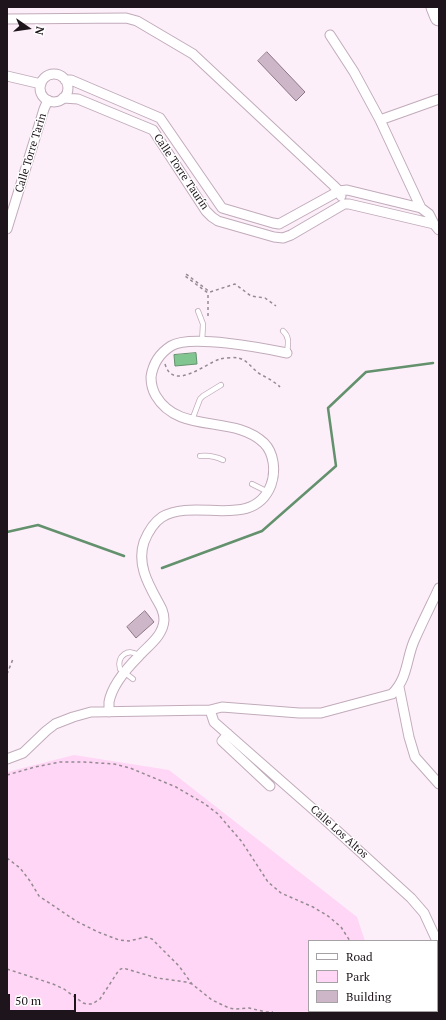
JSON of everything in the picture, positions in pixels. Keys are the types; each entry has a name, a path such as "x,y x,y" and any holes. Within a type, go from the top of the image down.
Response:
{"highway":[{"path":"435,7 439,16"}],"street":[{"path":"7,19 126,18 137,21 193,54 339,191 344,204 349,204 436,227"},
{"path":"330,35 354,72 380,120 421,208"},
{"path":"57,74 65,80 68,86 67,92 63,98 58,101 48,100 42,94 41,84 44,78 57,74"},
{"path":"7,76 41,84"},
{"name":"Calle Torre Taurín","path":"65,80 71,80 160,118 222,208 279,224 339,191"},
{"name":"Calle Torre Taurín","path":"63,98 69,97 78,99 153,130 206,210 218,221 274,237 283,238 291,235 344,204"},
{"path":"380,120 439,99"},
{"name":"Calle Torre Tarin","path":"7,229 44,108 48,100"},
{"path":"339,191 347,190 421,208 429,214 436,227"},
{"path":"109,712 109,701 116,683 139,656 155,641 164,621 163,612 146,579 142,564 142,548 147,534 157,521 173,513 191,510 239,511 246,509 258,502 268,492 273,478 273,464 269,450 258,438 229,427 175,415 164,407 153,391 151,378 154,365 161,353 172,345 184,341 249,345 287,352"},
{"path":"7,759 23,753 55,724 91,712 210,710 222,707 299,713 321,713 392,694 403,680 414,642 439,588"},
{"path":"399,687 409,737 415,757 439,784"},
{"name":"Calle Los Altos","path":"210,710 214,722 412,898 424,913 436,940"},
{"path":"228,734 222,741 270,786"}],"lane":[{"path":"198,311 203,324 202,342"},
{"path":"283,331 286,333 289,341 287,352"},
{"path":"192,420 200,399 221,384"},
{"path":"200,456 216,456 223,460"},
{"path":"252,484 268,492"},
{"path":"133,679 120,669 120,658 125,653 132,652 139,656"}],"path":[{"path":"208,322 208,293 185,276 186,274 210,292 235,284 251,296 265,298 276,306"},
{"path":"161,353 169,372 175,375 190,374 220,359 237,358 243,359 258,373 274,381 280,387"},
{"path":"7,674 13,659"},
{"path":"7,775 60,762 114,764 130,768 176,787 200,801 218,814 242,842 268,882 282,893 313,907 328,916 341,927 349,940"},
{"path":"7,858 20,868 39,896 76,920 98,932 119,940 129,941 146,937 152,939 179,966 192,984 212,1000 229,1008 249,1008 273,1012"},
{"path":"7,969 53,984 64,989 87,1004 92,1004 100,999 118,972 123,968 157,978 192,984"},
{"path":"15,1013 19,1011 26,1013"}],"green space":[{"path":"74,755 169,770 357,917 365,940 308,940 308,1012 410,1013 7,1013 7,772"}],"shaded area":[{"path":"196,353 197,364 175,366 174,355"}],"building":[{"path":"267,52 305,92 296,101 258,61"},
{"path":"145,611 154,622 136,638 127,627"}],"waterway":[{"path":"162,568 262,531 336,466 328,408 366,372 433,363"},
{"path":"7,532 38,525 124,556"}]}
